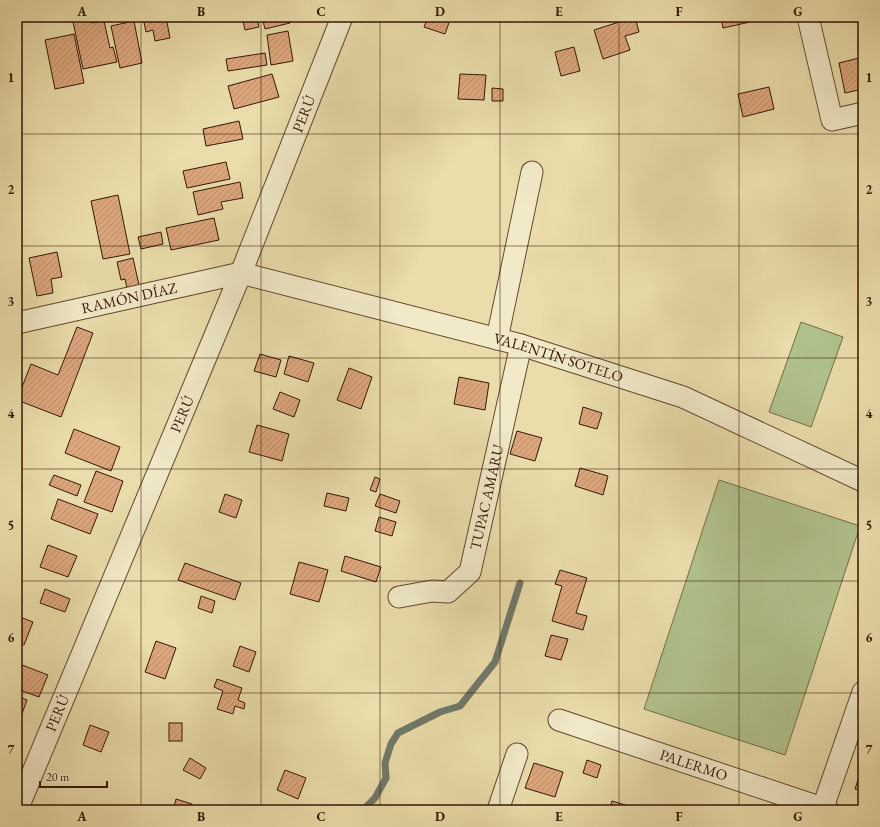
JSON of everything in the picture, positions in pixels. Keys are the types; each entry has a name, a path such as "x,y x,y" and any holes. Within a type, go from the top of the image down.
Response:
{"street":[{"name":"PERÚ","path":"17,809 241,273 342,17"},
{"path":"808,17 832,120 863,113"},
{"path":"497,338 532,172"},
{"name":"RAMÓN DÍAZ","path":"17,323 241,273"},
{"name":"VALENTÍN SOTELO","path":"241,273 497,338 683,396 863,481"},
{"name":"TUPAC AMARU","path":"399,597 432,590 448,592 470,572 521,345"},
{"path":"824,809 863,692"},
{"name":"PALERMO","path":"559,720 824,809"},
{"path":"498,810 517,754"}],"green space":[{"path":"801,322 843,337 811,427 769,412"},
{"path":"719,480 860,526 785,755 644,709"}],"building":[{"path":"72,17 91,17 92,23 104,21 110,48 113,47 117,62 83,69"},
{"path":"143,17 166,17 170,38 155,41 153,30 146,32"},
{"path":"242,17 257,17 259,27 245,30"},
{"path":"262,17 289,17 290,23 265,29"},
{"path":"428,17 451,17 445,34 424,27"},
{"path":"635,17 639,32 625,36 630,50 603,59 594,30"},
{"path":"721,17 759,17 759,20 723,28"},
{"path":"134,21 142,63 120,68 111,26"},
{"path":"288,31 293,61 271,65 267,35"},
{"path":"74,34 84,83 55,89 45,40"},
{"path":"574,47 580,71 561,76 555,52"},
{"path":"265,53 267,65 228,71 226,59"},
{"path":"863,57 863,89 845,93 839,63"},
{"path":"272,74 279,97 234,109 228,86"},
{"path":"460,74 486,75 484,100 458,99"},
{"path":"769,87 774,109 743,117 738,94"},
{"path":"492,88 503,89 503,101 492,101"},
{"path":"239,121 243,139 206,146 203,129"},
{"path":"226,162 230,179 187,188 183,171"},
{"path":"240,182 243,198 221,202 223,209 198,215 193,192"},
{"path":"118,195 130,254 103,259 91,201"},
{"path":"214,218 219,240 171,250 166,228"},
{"path":"161,232 163,244 141,249 138,237"},
{"path":"57,252 62,277 51,279 53,293 37,296 29,258"},
{"path":"133,258 139,285 127,288 125,279 121,280 117,262"},
{"path":"77,327 93,333 61,417 17,400 31,364 58,375"},
{"path":"260,354 281,360 276,377 254,371"},
{"path":"289,356 314,363 308,382 284,374"},
{"path":"349,368 372,377 361,409 337,400"},
{"path":"459,377 489,383 485,410 454,404"},
{"path":"280,392 300,400 294,417 273,409"},
{"path":"583,407 602,413 597,429 579,424"},
{"path":"257,425 289,434 282,461 249,452"},
{"path":"74,429 120,447 111,471 65,453"},
{"path":"517,431 542,438 535,461 510,454"},
{"path":"580,468 608,476 603,495 575,486"},
{"path":"96,471 123,481 112,512 84,502"},
{"path":"54,475 81,485 77,496 49,485"},
{"path":"375,477 380,479 376,492 370,490"},
{"path":"327,493 349,498 346,511 324,506"},
{"path":"225,494 242,500 236,518 219,512"},
{"path":"380,494 400,501 396,513 375,506"},
{"path":"58,499 98,514 90,534 51,519"},
{"path":"379,517 396,522 392,536 375,531"},
{"path":"48,545 77,556 68,577 40,567"},
{"path":"345,556 381,567 376,582 341,571"},
{"path":"299,562 328,570 319,602 290,594"},
{"path":"185,563 241,583 235,600 178,580"},
{"path":"560,570 587,578 576,613 587,616 583,630 552,621 562,586 555,584"},
{"path":"45,589 70,599 65,612 40,603"},
{"path":"201,596 215,601 212,613 198,608"},
{"path":"17,616 33,622 24,645 17,642"},
{"path":"551,635 568,639 561,660 545,656"},
{"path":"156,641 176,648 165,679 145,672"},
{"path":"240,646 256,652 249,672 233,666"},
{"path":"17,663 48,675 39,697 17,689"},
{"path":"217,679 242,688 238,700 245,703 244,709 235,706 233,714 217,709 223,691 214,687"},
{"path":"17,696 27,700 20,719 17,718"},
{"path":"169,723 182,723 182,741 169,741"},
{"path":"90,725 109,732 101,752 83,745"},
{"path":"190,758 206,768 200,779 183,770"},
{"path":"587,760 601,765 597,778 583,773"},
{"path":"534,763 563,772 555,797 525,788"},
{"path":"863,764 863,791 855,789"},
{"path":"285,770 306,778 298,799 277,790"},
{"path":"176,799 192,804 190,810 173,810"},
{"path":"612,801 642,810 609,810"},
{"path":"520,805 537,810 518,810"}],"waterway":[{"path":"363,810 375,798 386,778 385,763 391,744 398,733 440,712 460,706 495,662 520,583"}]}
